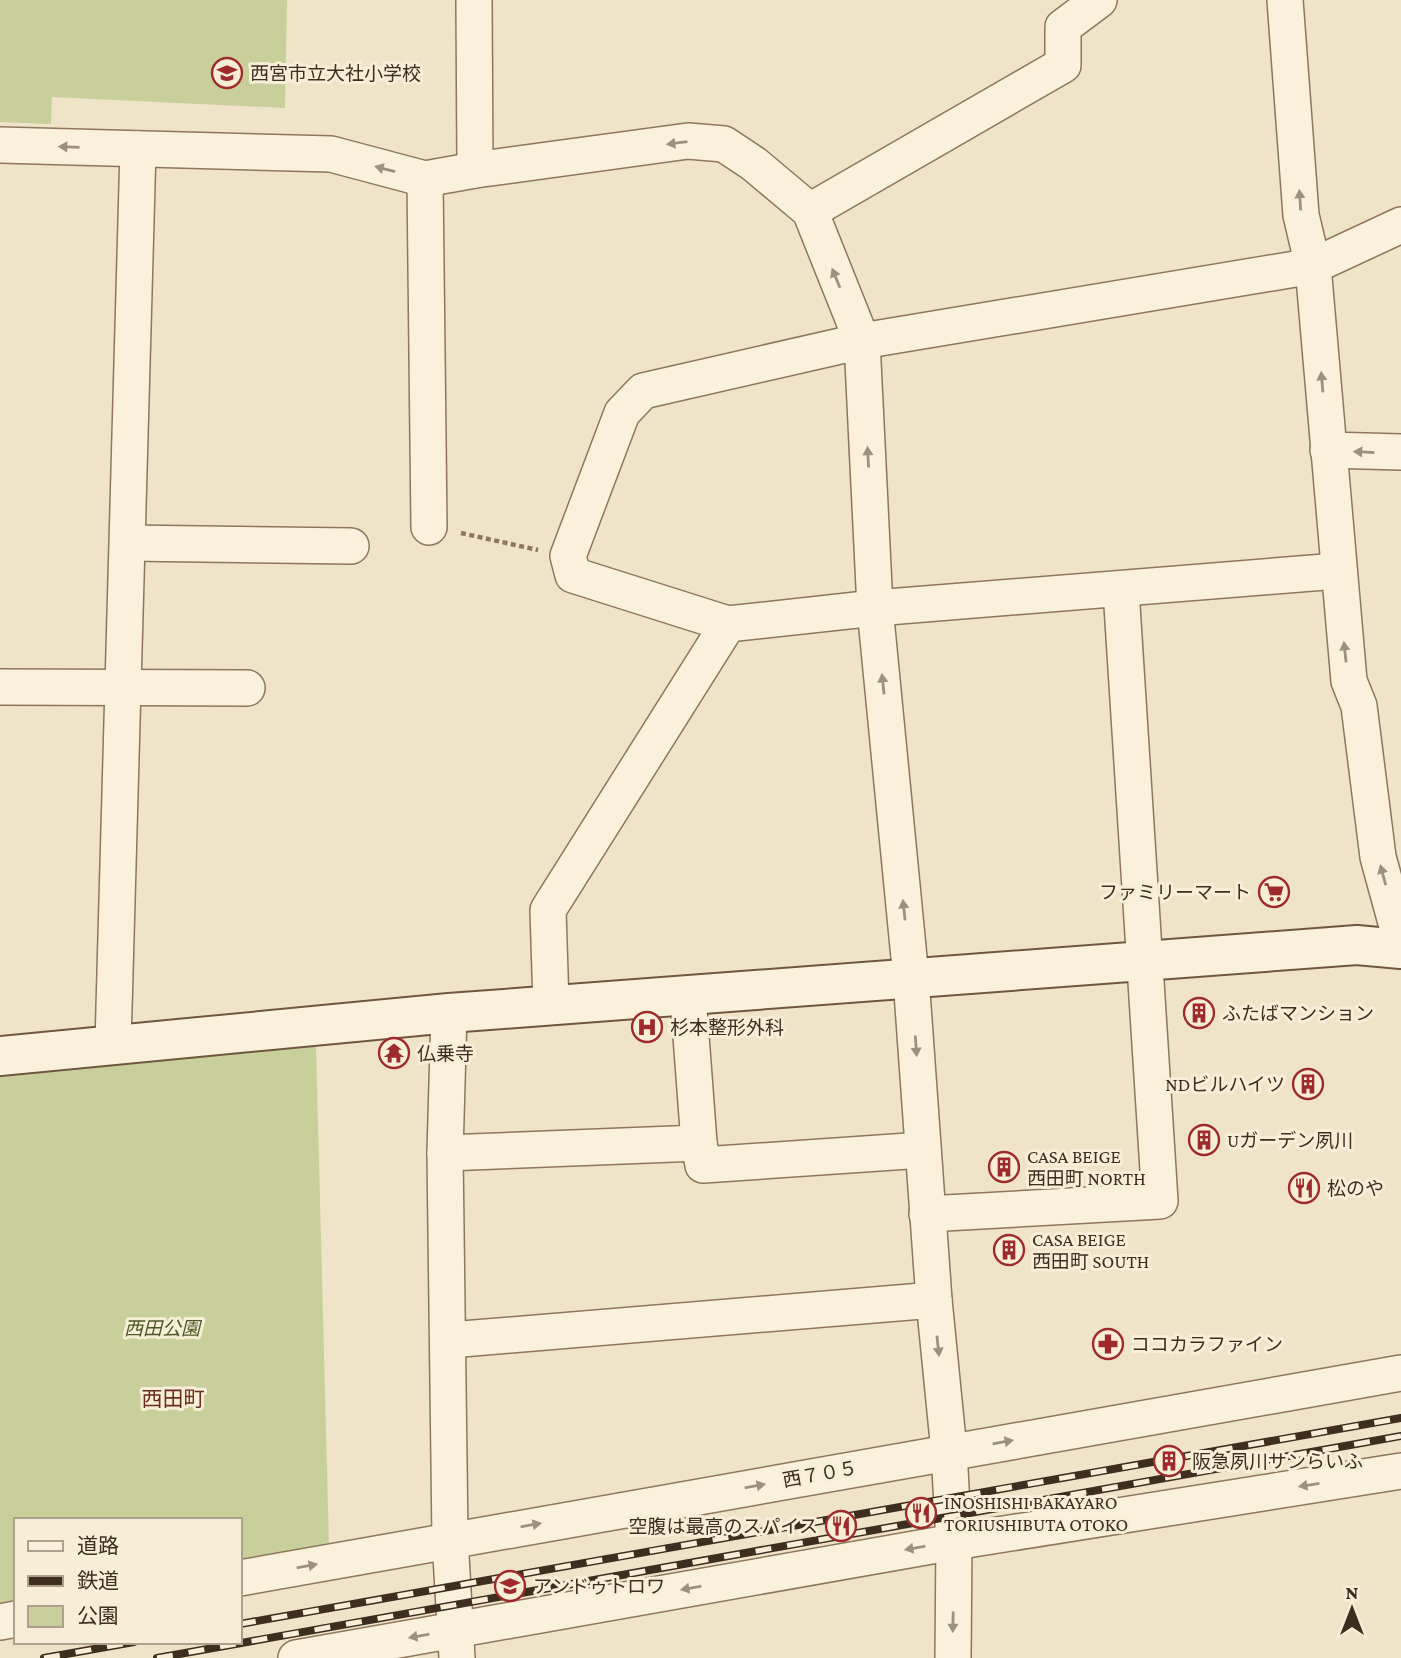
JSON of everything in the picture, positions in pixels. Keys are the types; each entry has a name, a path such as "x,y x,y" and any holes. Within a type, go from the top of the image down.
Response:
{"street":[{"path":"474,0 475,170"},
{"path":"810,211 1063,65 1063,27 1099,0"},
{"path":"1285,0 1301,215 1313,267 1337,571 1349,681 1359,706 1378,857 1401,941"},
{"path":"0,145 331,154 425,180 475,170 688,141 724,144 754,164 810,211 862,341 875,608 911,978 933,1300 949,1451 954,1542 953,1658"},
{"path":"113,1044 138,149"},
{"path":"425,180 429,527"},
{"path":"1337,571 875,608 728,624 573,575 568,556 622,413 643,391 862,341 1313,267 1401,225"},
{"path":"1328,450 1401,452"},
{"path":"128,543 351,546"},
{"path":"927,1214 1160,1201 1121,590"},
{"path":"551,1005 548,910 728,624"},
{"path":"0,687 247,688"},
{"path":"0,1056 551,1005 1357,945 1401,949"},
{"path":"688,996 703,1166 923,1150"},
{"path":"449,1013 445,1153 450,1340 450,1539 456,1644"},
{"path":"445,1153 699,1143"},
{"path":"450,1340 933,1300"},
{"name":"西７０５","path":"242,1578 1401,1373"},
{"path":"296,1658 456,1644 954,1542 1401,1471"}],"path":[{"path":"429,527 568,556"}],"green space":[{"path":"0,0 287,0 285,108 52,97 51,124 0,122"},
{"name":"西田公園","path":"316,1045 329,1546 242,1563 242,1518 14,1518 14,1603 0,1606 0,1077"}],"railway":[{"path":"242,1624 1401,1418"},
{"path":"242,1643 1401,1436"},
{"path":"44,1658 123,1644"},
{"path":"157,1658 235,1644"}],"place":[{"name":"西宮市立大社小学校","path":"227,73"},
{"name":"ファミリーマート","path":"1274,892"},
{"name":"ふたばマンション","path":"1199,1013"},
{"name":"杉本整形外科","path":"647,1027"},
{"name":"仏乗寺","path":"394,1053"},
{"name":"NDビルハイツ","path":"1308,1084"},
{"name":"Uガーデン夙川","path":"1204,1140"},
{"name":"CASA BEIGE 西田町 NORTH","path":"1004,1167"},
{"name":"松のや","path":"1304,1188"},
{"name":"CASA BEIGE 西田町 SOUTH","path":"1009,1250"},
{"name":"ココカラファイン","path":"1108,1344"},
{"name":"阪急夙川サンらいふ","path":"1169,1461"},
{"name":"INOSHISHI BAKAYARO TORIUSHIBUTA OTOKO","path":"921,1513"},
{"name":"空腹は最高のスパイス","path":"841,1526"},
{"name":"アンドゥトロワ","path":"510,1586"}],"district":[{"name":"西田町","path":"173,1399"}]}
